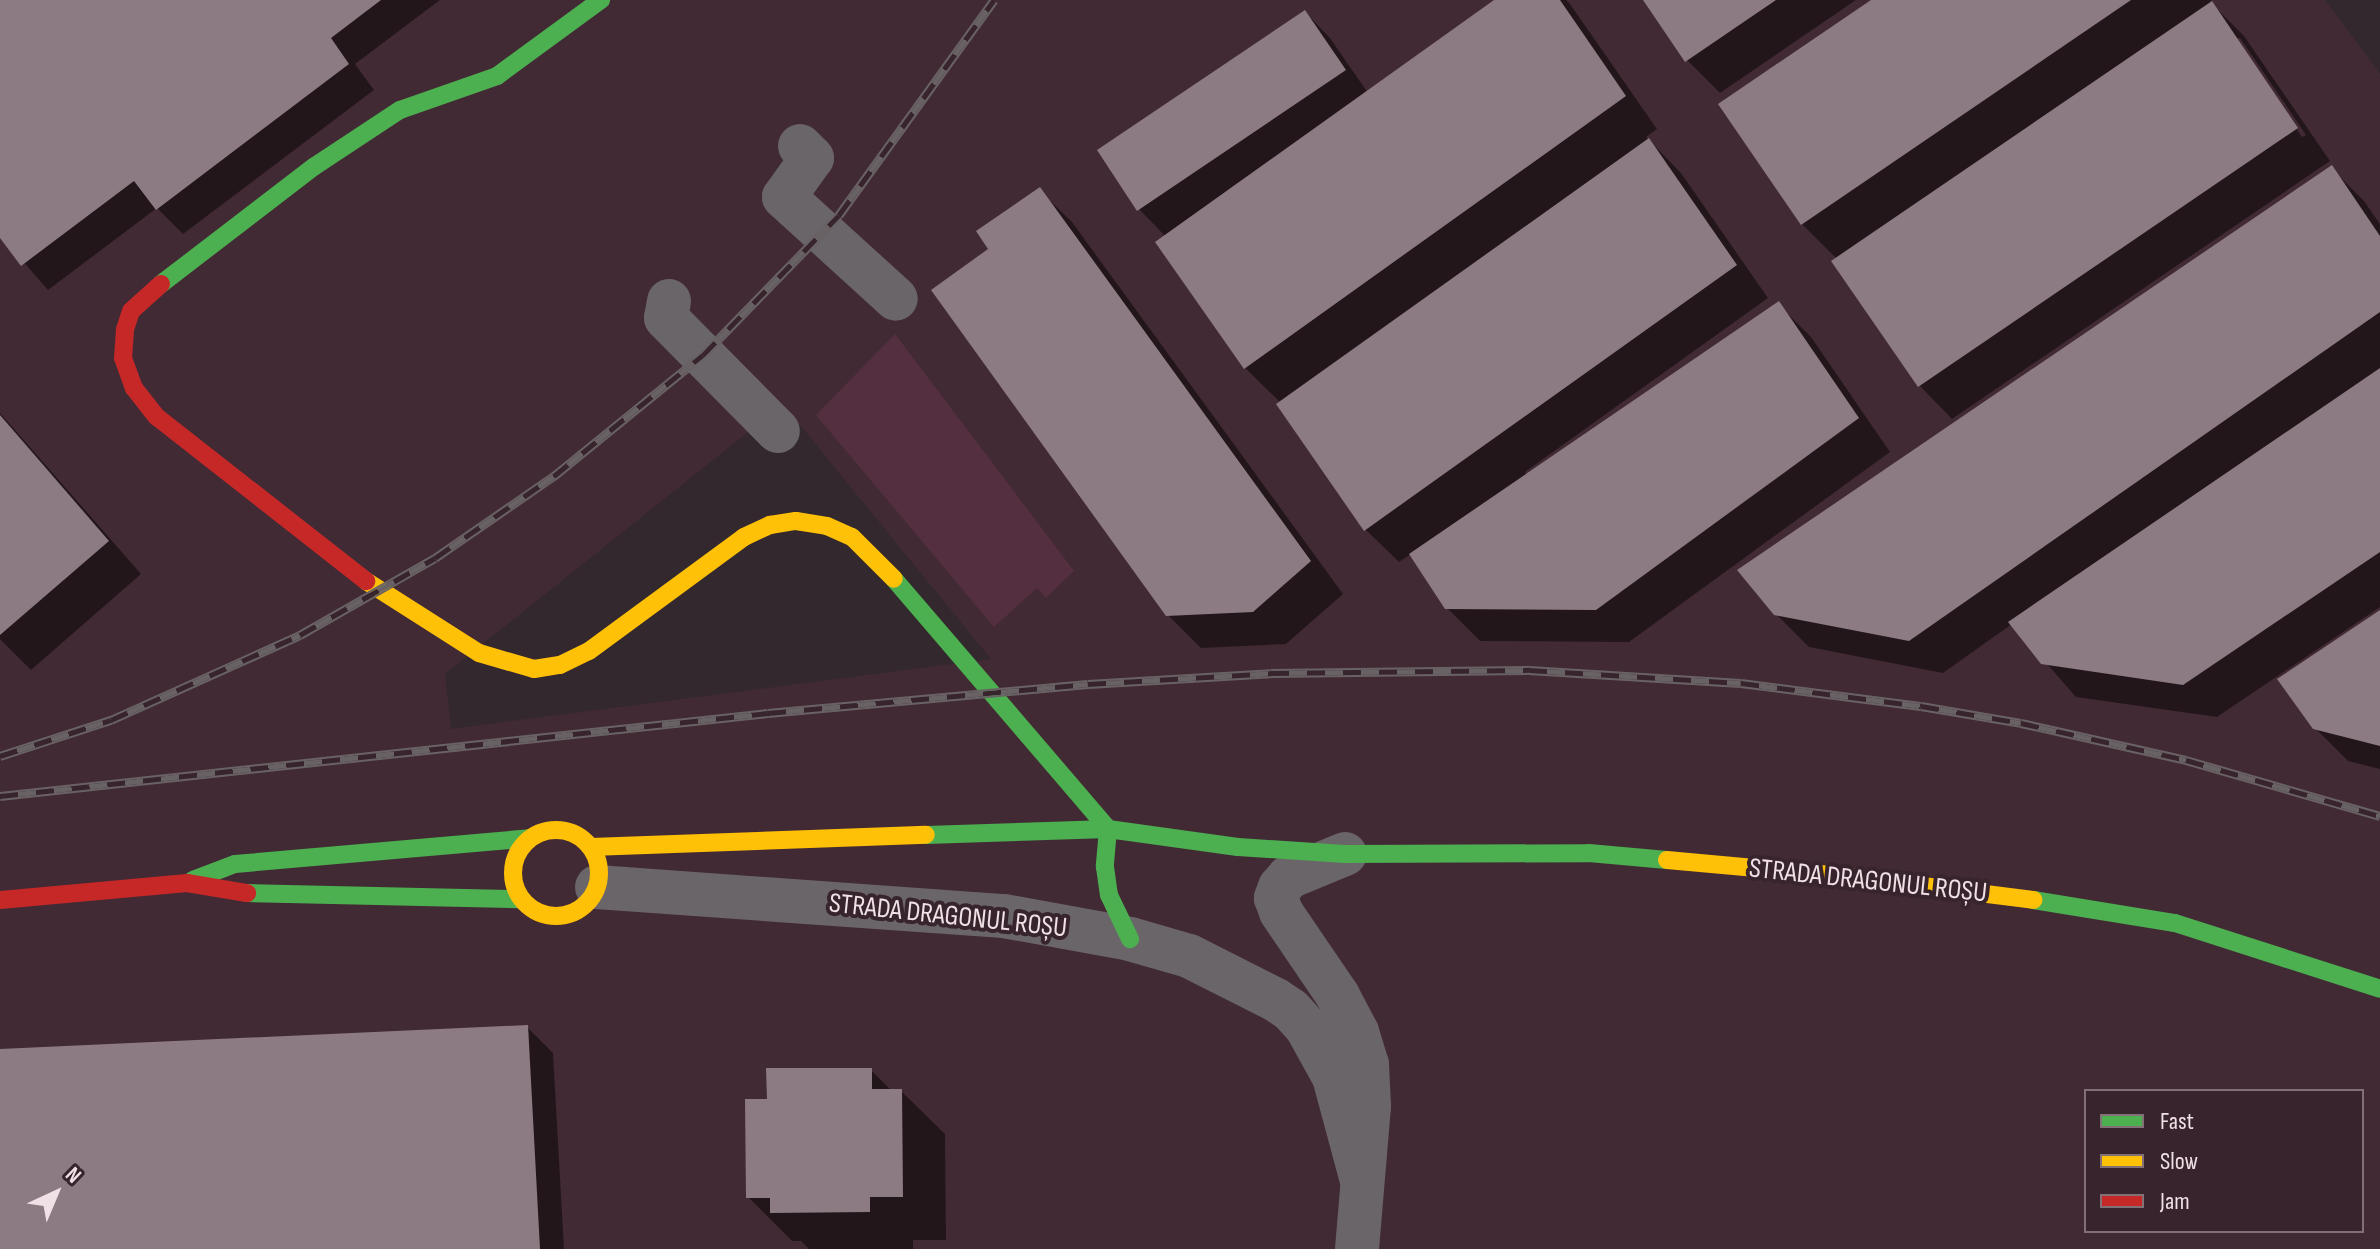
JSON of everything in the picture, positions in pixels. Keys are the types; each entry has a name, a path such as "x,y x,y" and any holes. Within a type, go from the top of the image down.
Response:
{"street":[{"path":"601,0 497,76 400,110 315,166 165,280 131,311 125,330 123,358 134,388 169,427 365,580 479,653 507,664 534,669 560,665 589,651 744,537 770,525 812,524 852,537 875,556 1108,829 1105,867 1109,895 1130,939"},
{"path":"800,146 812,158 784,197 896,299"},
{"path":"669,301 666,318 778,431"},
{"name":"STRADA DRAGONUL ROȘU","path":"594,867 1108,829 1238,847 1345,854 1576,852 1844,876 1999,895 2175,923 2380,989"},
{"path":"187,883 235,864 530,838 555,830 581,838 594,867 581,909 570,915 542,915 521,899 514,887 514,860 530,838"},
{"name":"STRADA DRAGONUL ROȘU","path":"1345,854 1289,877 1276,898 1281,912 1324,973 1357,1032 1367,1064 1369,1106 1357,1249"},
{"name":"STRADA DRAGONUL ROȘU","path":"594,867 1004,916 1130,939 1189,956 1291,1010 1307,1028 1334,1077 1361,1177"},
{"path":"0,900 187,883 239,893 521,899"}],"shaded area":[{"path":"0,0 2325,0 2380,74 2380,1249 0,1249","holes":["783,404 991,659 451,729 445,674"]},
{"path":"895,334 1074,571 1046,598 1037,588 994,627 816,415"}],"building":[{"path":"0,0 381,0 331,38 349,64 156,210 134,181 21,266 0,238"},
{"path":"1494,0 1560,0 1626,96 1244,369 1155,242"},
{"path":"1643,0 1776,0 1685,62"},
{"path":"1871,0 2131,0 1801,225 1718,104"},
{"path":"2212,1 2298,128 1918,387 1831,261"},
{"path":"1305,10 1346,70 1137,211 1097,150"},
{"path":"1649,138 1737,265 1364,531 1276,404"},
{"path":"2332,165 2380,236 2380,312 1909,641 1774,615 1737,570"},
{"path":"1040,187 1311,561 1253,612 1166,616 931,290 988,249 976,231"},
{"path":"1779,301 1859,418 1596,610 1445,609 1409,554"},
{"path":"2380,368 2380,552 2183,685 2041,664 2008,622"},
{"path":"0,415 109,541 0,635"},
{"path":"2380,610 2380,746 2313,729 2277,679"},
{"path":"528,1025 540,1249 0,1249 0,1049"},
{"path":"766,1068 872,1068 872,1089 902,1089 903,1197 870,1197 870,1212 770,1213 770,1198 746,1198 745,1099 767,1099"}],"railway":[{"path":"0,756 111,720 300,635 435,558 554,476 703,355 839,215 994,0"},
{"path":"0,796 768,713 1088,684 1271,673 1529,670 1741,683 1921,706 2021,723 2186,760 2380,816"}],"traffic: fast":[{"path":"161,284 315,166 400,110 497,76 601,0"},
{"path":"894,579 1108,829 1105,867 1109,895 1130,939"},
{"path":"926,835 1108,829 1238,847 1345,854 1589,853 1667,860"},
{"path":"193,880 235,864 530,838"},
{"path":"247,893 521,899"},
{"path":"2033,900 2175,923 2380,989"}],"traffic: slow":[{"path":"366,581 479,653 534,669 560,665 589,651 744,537 770,525 796,521 827,526 852,537 894,579"},
{"path":"556,830 573,833 587,842 596,856 599,873 596,890 587,904 573,913 556,916 539,913 525,904 516,890 513,873 516,856 525,842 539,833 556,830"},
{"path":"591,847 926,835"},
{"path":"1667,860 1844,876 2033,900"}],"traffic: jam":[{"path":"161,284 131,311 125,330 123,358 134,388 157,417 366,581"},
{"path":"0,900 187,883 247,893"}]}
